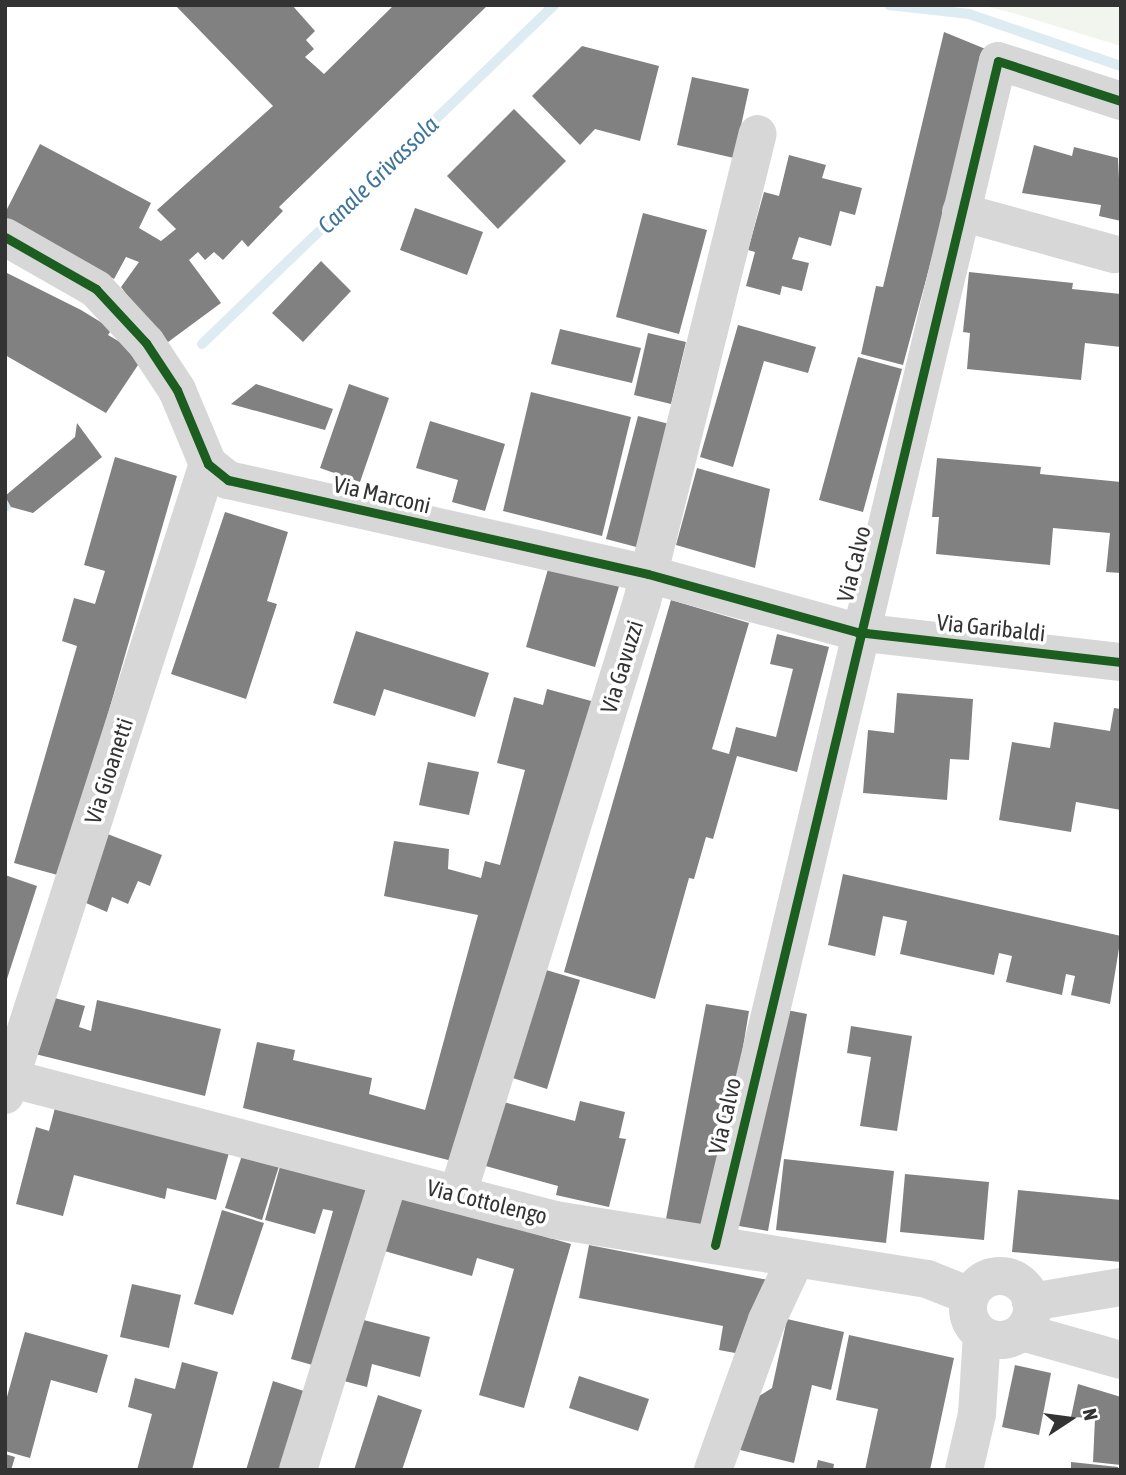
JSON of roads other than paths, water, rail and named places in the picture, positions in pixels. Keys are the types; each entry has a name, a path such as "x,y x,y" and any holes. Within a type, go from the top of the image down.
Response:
{"street":[{"name":"Via Calvo","path":"715,1245 857,632 998,61 1121,101"},
{"name":"Via Gavuzzi","path":"458,1193 648,574 758,134"},
{"path":"961,212 1114,254"},
{"path":"5,237 96,289 146,343 177,390 208,464"},
{"name":"Via Marconi","path":"208,464 228,480 648,574 857,632"},
{"name":"Via Gioanetti","path":"7,1084 208,464"},
{"name":"Via Garibaldi","path":"857,632 1121,662"},
{"name":"Via Cottolengo","path":"7,1084 458,1193 555,1220 927,1279 970,1296"},
{"path":"298,1470 389,1178"},
{"path":"713,1470 767,1320 796,1258"},
{"path":"964,1470 977,1414 982,1335 968,1313 970,1296 980,1283 1003,1276 1024,1287 1027,1317"},
{"path":"982,1335 1007,1340 1027,1317 1121,1287"},
{"path":"1027,1317 1121,1360"}],"waterway":[{"name":"Canale Grivassola","path":"202,344 554,5"},
{"name":"Canale Grivassola","path":"889,5 969,14 1121,66"}]}
